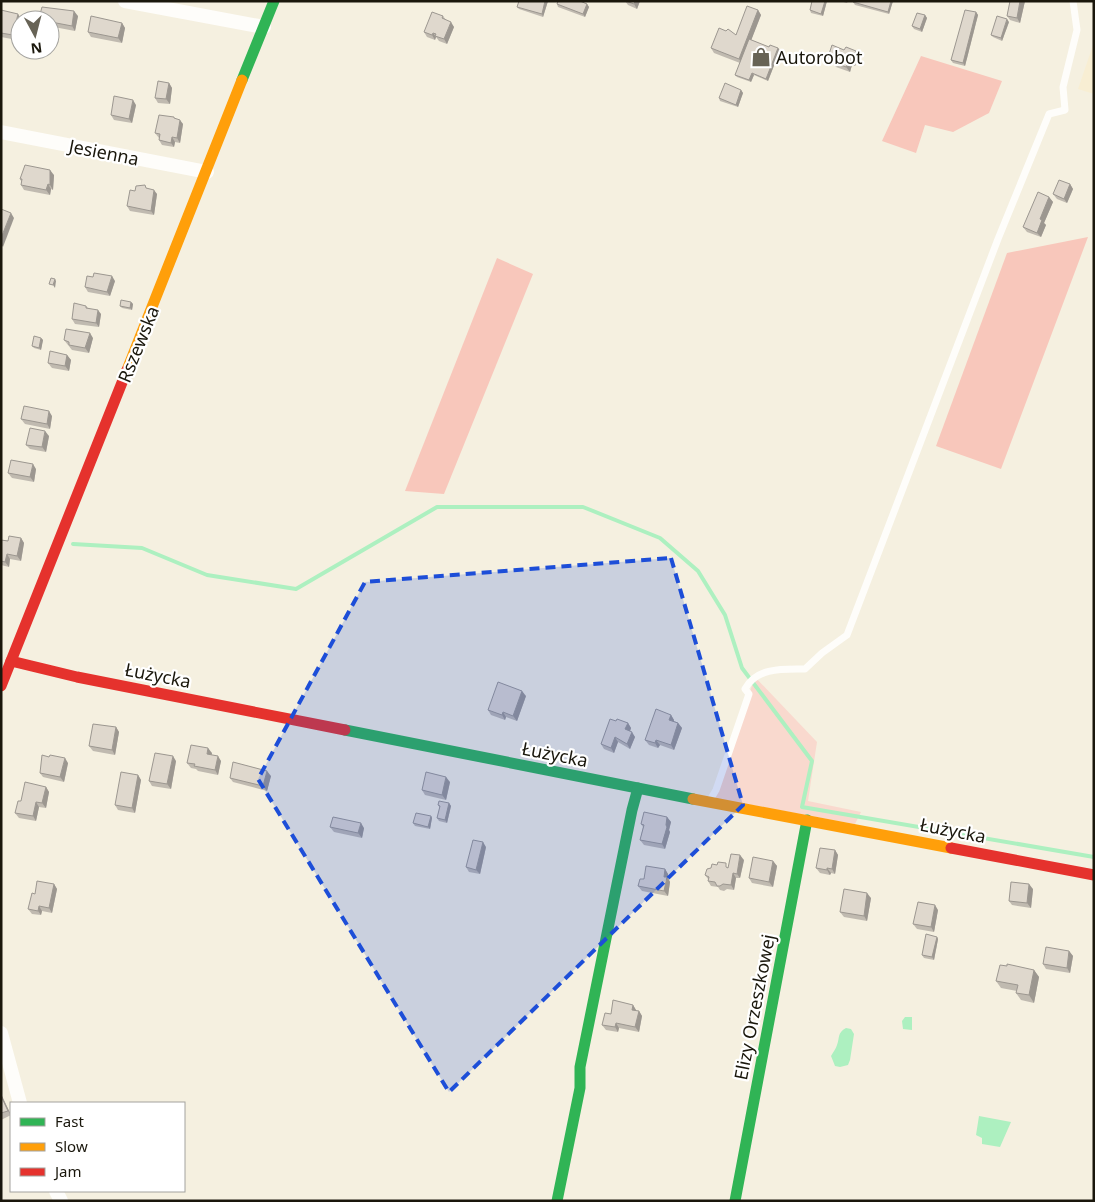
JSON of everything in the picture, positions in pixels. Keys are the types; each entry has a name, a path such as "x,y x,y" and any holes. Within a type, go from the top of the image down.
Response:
{"street":[{"path":"125,1 264,27"},
{"name":"Rszewska","path":"1,686 274,1"},
{"name":"Jesienna","path":"1,132 207,172"},
{"name":"Łużycka","path":"11,661 87,679 708,802 1094,875"},
{"path":"557,1201 580,1088 580,1067 638,788"},
{"name":"Elizy Orzeszkowej","path":"735,1201 807,820"},
{"path":"1,1033 20,1102"}],"lane":[{"path":"708,802 716,790 749,694 745,689 749,682 767,671 805,669 822,653 847,635 998,238 1049,114 1065,110 1063,87 1078,30 1073,1"}],"highlighted area":[{"path":"671,558 743,805 449,1092 258,779 365,582"}],"shaded area":[{"path":"1094,42 1094,94 1078,89"},
{"path":"921,56 1002,81 989,113 953,132 925,125 916,153 882,141"},
{"path":"1088,237 1001,469 936,446 1007,253"},
{"path":"497,258 533,274 444,494 405,491"},
{"path":"755,677 817,742 808,801 861,812 855,824 713,798"},
{"path":"905,1017 912,1017 912,1030 903,1029 902,1021"},
{"path":"846,1028 851,1029 854,1034 850,1060 848,1065 835,1066 831,1056 837,1046 840,1033"},
{"path":"979,1116 1011,1122 1000,1147 982,1144 982,1138 976,1135"}],"building":[{"path":"519,1 545,1 542,14 517,7"},
{"path":"558,1 580,1 587,4 583,14 557,4"},
{"path":"812,1 825,1 821,14 810,10"},
{"path":"854,1 891,1 888,12"},
{"path":"1010,1 1020,1 1017,18 1007,16"},
{"path":"747,6 758,10 739,59 711,48 719,28 726,31 728,29 736,35"},
{"path":"42,7 74,11 72,26 60,24 60,10 41,10"},
{"path":"1,10 10,12 10,34 1,33"},
{"path":"965,10 976,12 963,63 951,60"},
{"path":"432,12 443,16 442,18 451,22 444,39 435,36 436,34 433,33 432,35 424,32"},
{"path":"917,13 925,15 920,29 912,26"},
{"path":"91,16 122,23 118,38 88,32"},
{"path":"997,16 1007,19 1001,38 991,35"},
{"name":"Autorobot","path":"749,39 769,47 770,45 778,48 766,79 752,73 749,80 735,75"},
{"path":"832,45 844,50 846,47 856,51 852,61 849,60 846,67 833,62 834,59 828,57"},
{"path":"158,81 169,83 166,99 155,98"},
{"path":"725,83 741,90 736,105 719,98"},
{"path":"114,96 133,100 129,119 111,115"},
{"path":"159,115 174,117 180,120 177,138 172,137 171,143 159,140 160,134 155,133"},
{"path":"25,165 50,170 50,185 48,184 46,190 21,185 22,179 20,179"},
{"path":"1059,180 1070,184 1064,199 1053,194"},
{"path":"145,185 146,188 154,190 151,211 127,206 130,190 135,191 136,186"},
{"path":"1038,192 1049,197 1040,219 1042,220 1037,233 1023,227"},
{"path":"1,209 11,213 1,238"},
{"path":"94,273 112,276 107,292 85,287 87,276 93,277"},
{"path":"51,278 55,279 53,285 49,284"},
{"path":"121,300 131,302 130,308 120,306"},
{"path":"74,303 98,310 96,323 72,319"},
{"path":"66,329 90,333 85,348 69,345 69,342 64,340"},
{"path":"34,336 41,338 39,348 32,346"},
{"path":"50,351 67,355 65,366 48,363"},
{"path":"24,406 49,411 47,424 21,419"},
{"path":"30,428 45,431 42,447 26,445"},
{"path":"11,460 33,464 30,477 8,473"},
{"path":"9,536 21,538 17,556 7,554 5,562 1,561 1,540 8,541"},
{"path":"498,682 522,691 513,716 503,712 502,715 488,710"},
{"path":"656,709 671,715 669,720 678,723 671,745 656,740 655,743 645,740"},
{"path":"610,719 616,721 617,719 628,723 625,729 632,732 627,744 615,737 611,748 601,744"},
{"path":"93,724 116,727 112,750 89,746"},
{"path":"191,745 208,748 207,754 218,756 215,770 187,763"},
{"path":"155,753 173,756 167,784 149,781"},
{"path":"42,755 65,758 60,777 40,773"},
{"path":"233,762 267,771 263,786 230,778"},
{"path":"121,772 138,775 132,808 115,805"},
{"path":"426,772 446,777 442,795 422,790"},
{"path":"25,782 46,787 42,803 36,802 33,816 15,813 18,801 21,801"},
{"path":"439,801 449,803 445,820 437,818 440,806 438,805"},
{"path":"644,812 667,817 667,827 662,844 640,840 644,825 641,824"},
{"path":"416,813 431,816 428,827 413,823"},
{"path":"333,817 361,823 358,833 330,827"},
{"path":"473,840 483,842 476,870 466,867"},
{"path":"820,848 835,850 832,869 816,868"},
{"path":"731,854 740,855 737,874 733,873 731,885 723,884 717,886 715,882 708,881 709,877 705,875 707,869 711,868 712,864 717,865 718,862 726,863 728,868"},
{"path":"753,857 773,861 769,882 749,878"},
{"path":"646,866 665,869 664,877 667,877 664,891 638,886 640,879 644,879"},
{"path":"37,881 54,884 49,908 39,906 38,911 28,909 32,893 35,894"},
{"path":"1011,882 1029,884 1027,903 1009,901"},
{"path":"844,889 867,893 864,916 840,912"},
{"path":"918,902 935,905 931,927 913,924"},
{"path":"926,934 937,937 932,957 922,955"},
{"path":"1046,947 1069,951 1067,968 1043,964"},
{"path":"1007,964 1034,970 1029,995 1016,993 1018,985 996,981 1000,965 1007,966"},
{"path":"613,1000 633,1005 632,1010 639,1011 635,1027 616,1023 615,1027 602,1025 605,1013 611,1014"},
{"path":"1,1096 8,1111 1,1113"}],"waterway":[{"path":"73,544 142,548 207,575 296,589 437,507 583,507 660,538 698,571 725,615 742,668 812,761 802,807 1094,857"}],"traffic: fast":[{"path":"242,80 274,1"},
{"path":"345,730 693,799"},
{"path":"557,1201 580,1088 580,1067 638,788"},
{"path":"735,1201 807,820"}],"traffic: slow":[{"path":"127,370 242,80"},
{"path":"693,799 951,848"}],"traffic: jam":[{"path":"1,686 127,370"},
{"path":"11,661 77,677 345,730"},
{"path":"951,848 1094,875"}],"place":[{"name":"Autorobot","path":"761,57"}]}
